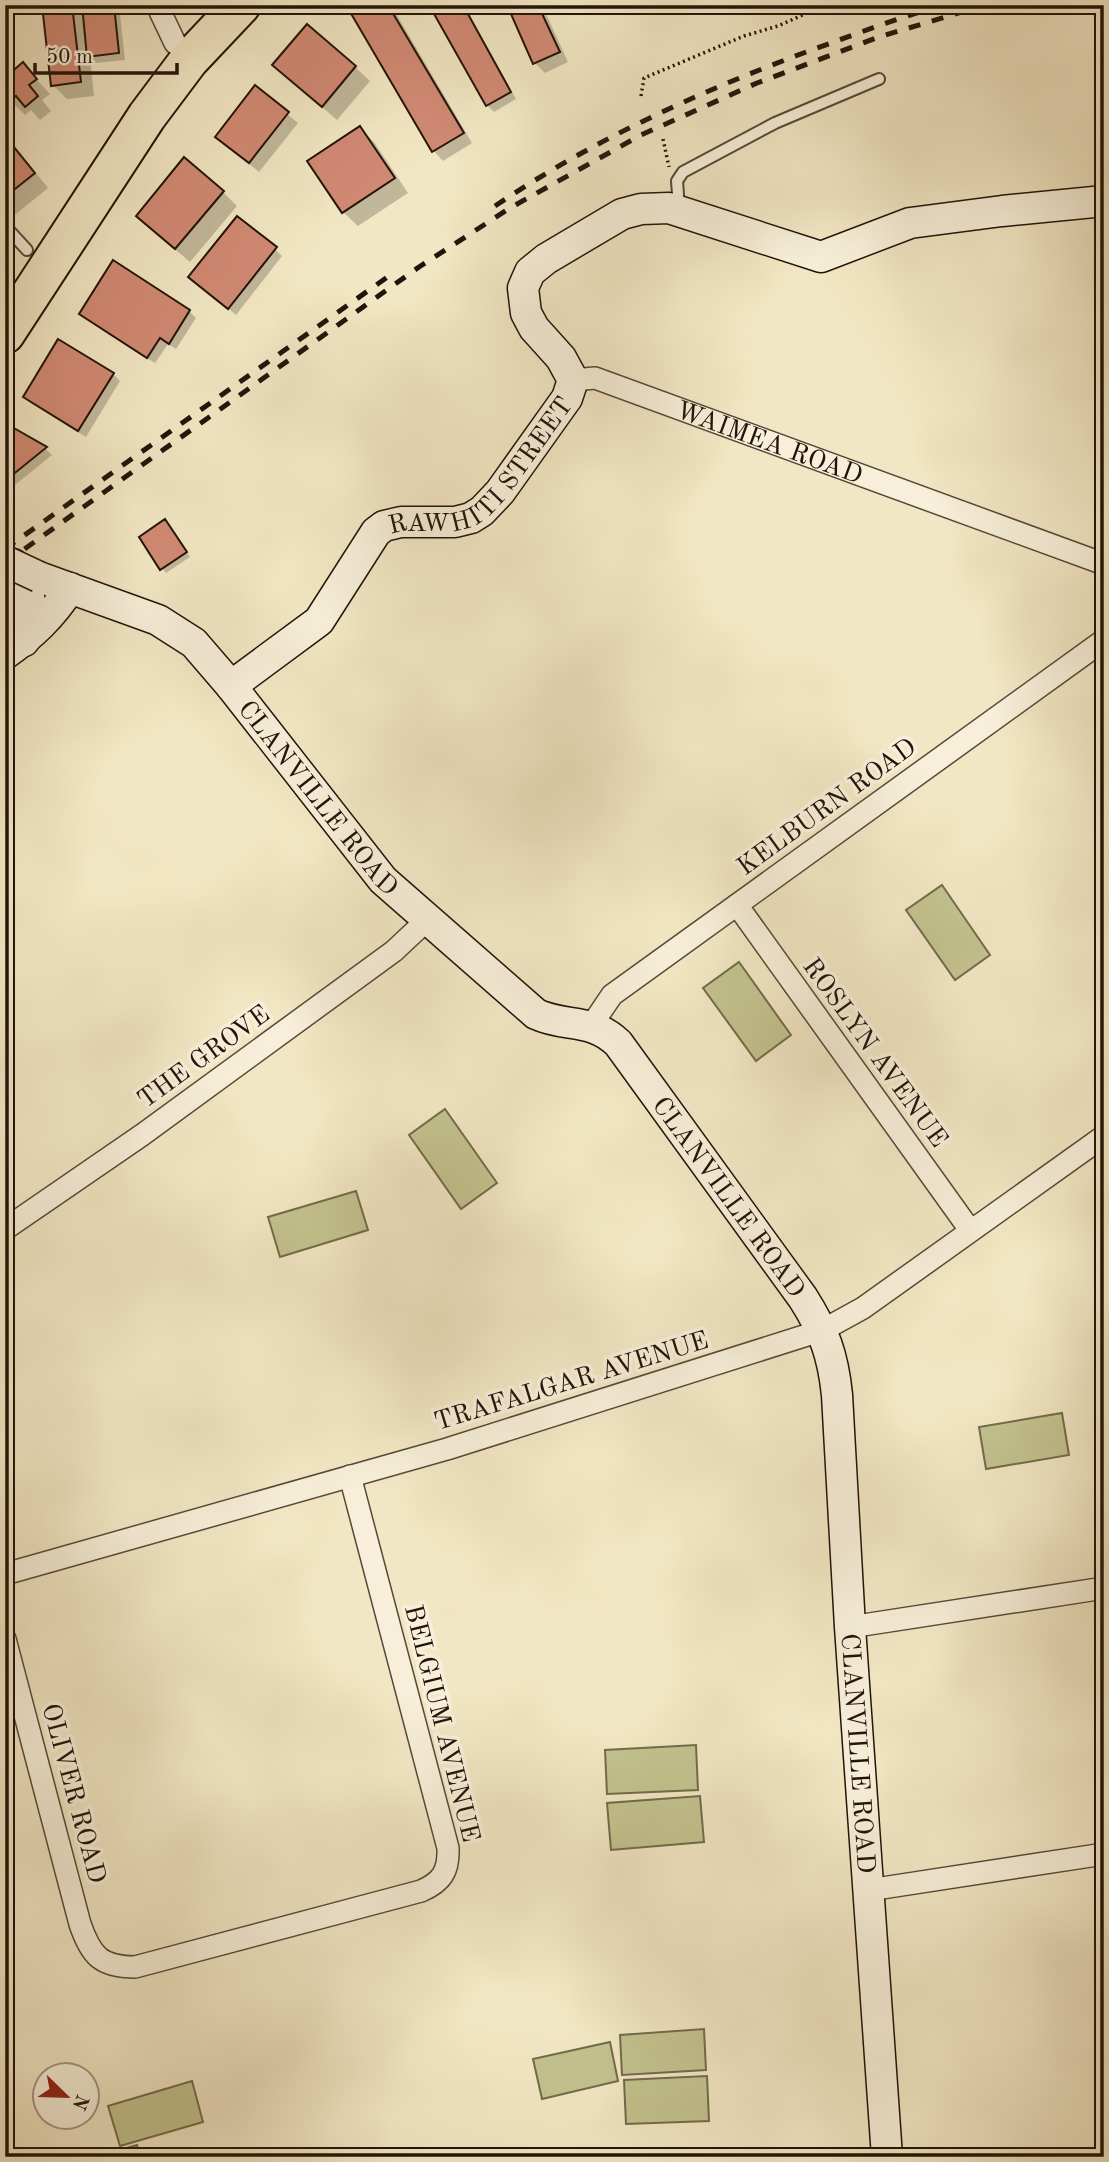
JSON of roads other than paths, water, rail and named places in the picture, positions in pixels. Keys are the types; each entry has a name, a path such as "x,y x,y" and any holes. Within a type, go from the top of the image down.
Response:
{"highway":[{"path":"5,284 16,238 209,5"},
{"path":"5,334 147,116 190,60 241,5"}],"street":[{"path":"158,5 175,43"},
{"path":"573,380 569,371 534,328 526,313 523,288 530,272 546,259 622,214 641,209 669,208 821,257 910,223 1104,201"},
{"name":"WAIMEA ROAD","path":"573,380 595,378 1104,564"},
{"name":"RAWHITI STREET","path":"231,686 319,621 376,531 384,526 411,521 455,522 471,518 482,511 500,492 567,398 573,380"},
{"path":"14,648 30,610 21,572"},
{"name":"CLANVILLE ROAD","path":"21,572 127,608 177,630 194,643 231,686 383,880 536,1014 547,1019 591,1026 610,1035 625,1050 803,1298 822,1330 832,1359 836,1395 887,2157"},
{"path":"14,648 40,628 70,589"},
{"name":"KELBURN ROAD","path":"591,1026 612,995 1104,640"},
{"name":"ROSLYN AVENUE","path":"737,905 970,1230"},
{"name":"THE GROVE","path":"5,1229 142,1135 394,951 427,920"},
{"name":"TRAFALGAR AVENUE","path":"5,1574 447,1449 822,1330 863,1308 1104,1136"},
{"name":"BELGIUM AVENUE","path":"96,1957 122,1967 135,1967 421,1891 433,1886 444,1876 448,1863 448,1848 350,1476"},
{"path":"850,1627 1104,1588"},
{"name":"OLIVER ROAD","path":"5,1639 80,1924 88,1947 96,1957"},
{"path":"869,1890 1104,1854"}],"lane":[{"path":"678,211 680,204 677,181 682,172 775,123 879,79"}],"railway":[{"path":"495,206 611,137 692,98 817,48 944,5"},
{"path":"5,563 419,267 510,208 641,135 757,83 879,37 985,5"},
{"path":"5,549 393,273"}]}
